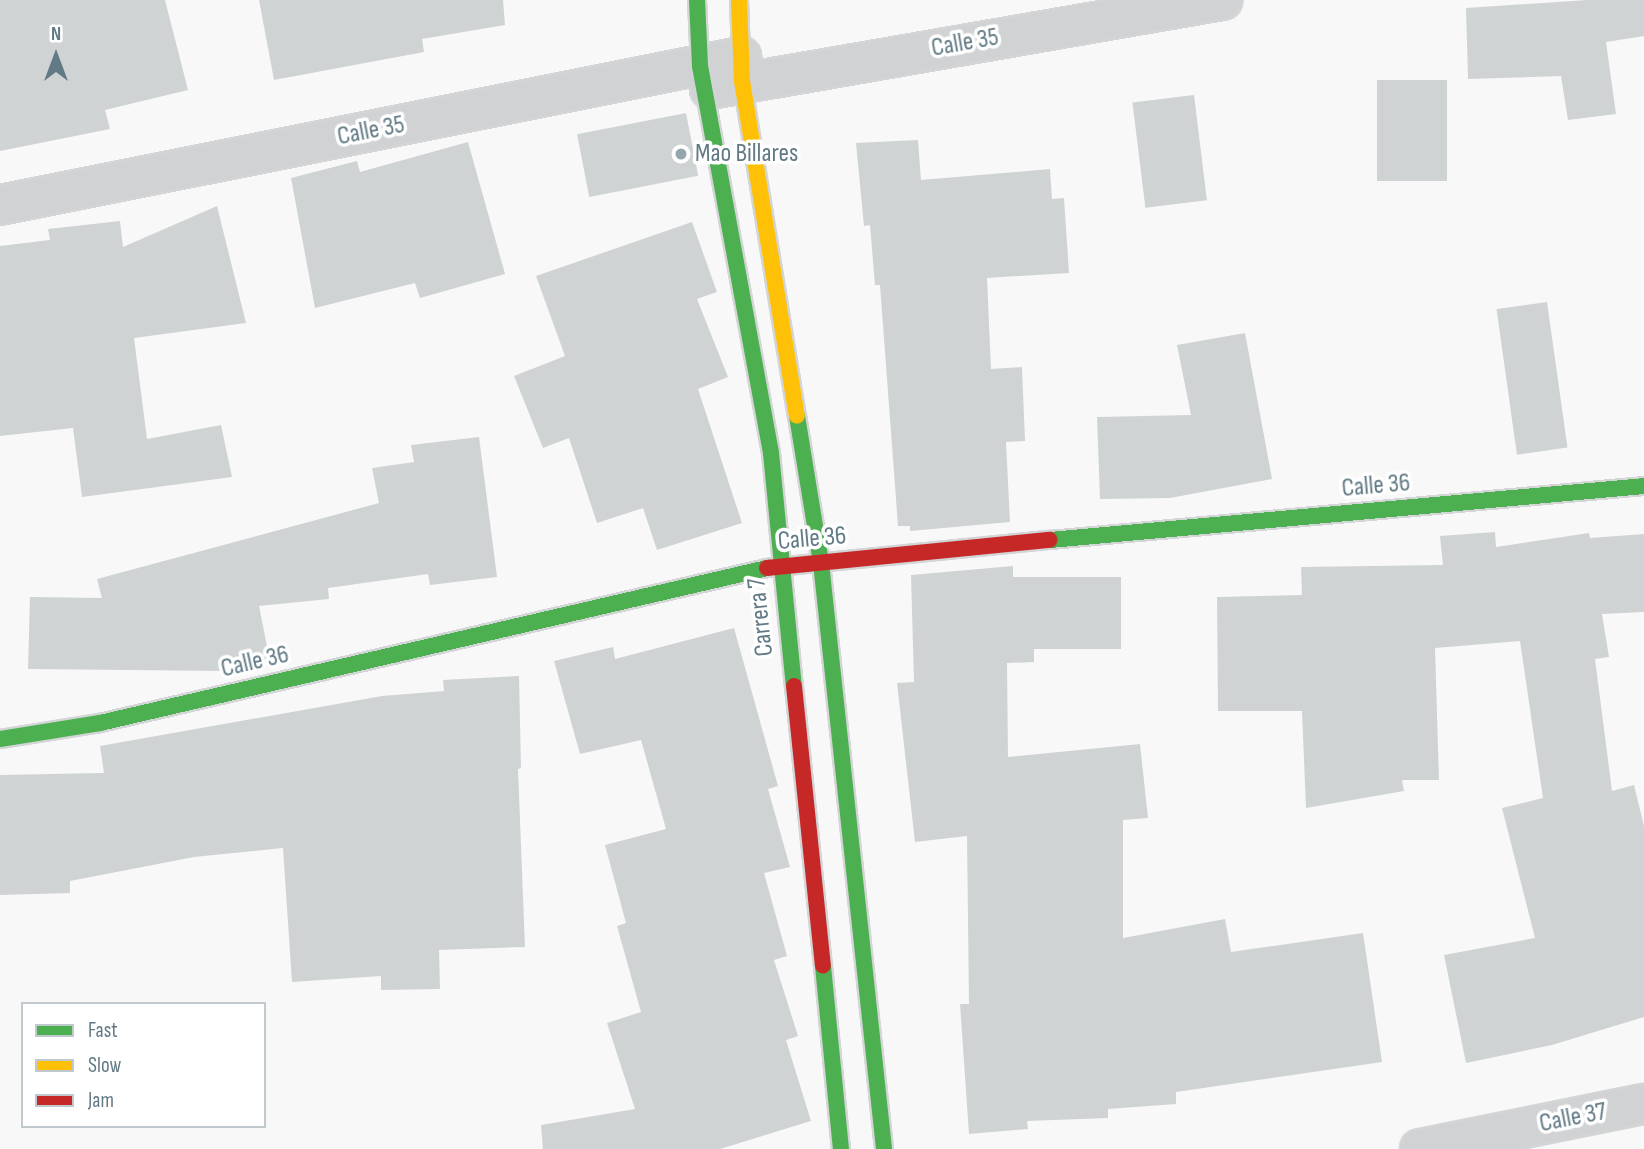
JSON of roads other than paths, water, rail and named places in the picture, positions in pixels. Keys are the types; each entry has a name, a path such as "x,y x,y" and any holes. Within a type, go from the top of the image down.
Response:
{"street":[{"name":"Carrera 7","path":"697,0 723,73 821,563 884,1149"},
{"name":"Carrera 7","path":"739,0 723,73 771,453 780,565 841,1149"},
{"name":"Calle 35","path":"0,205 723,73 1222,0"},
{"name":"Calle 36","path":"0,739 100,723 780,565 1644,486"},
{"name":"Calle 37","path":"1420,1149 1644,1104"}],"place":[{"name":"Mao Billares","path":"681,154"}]}
